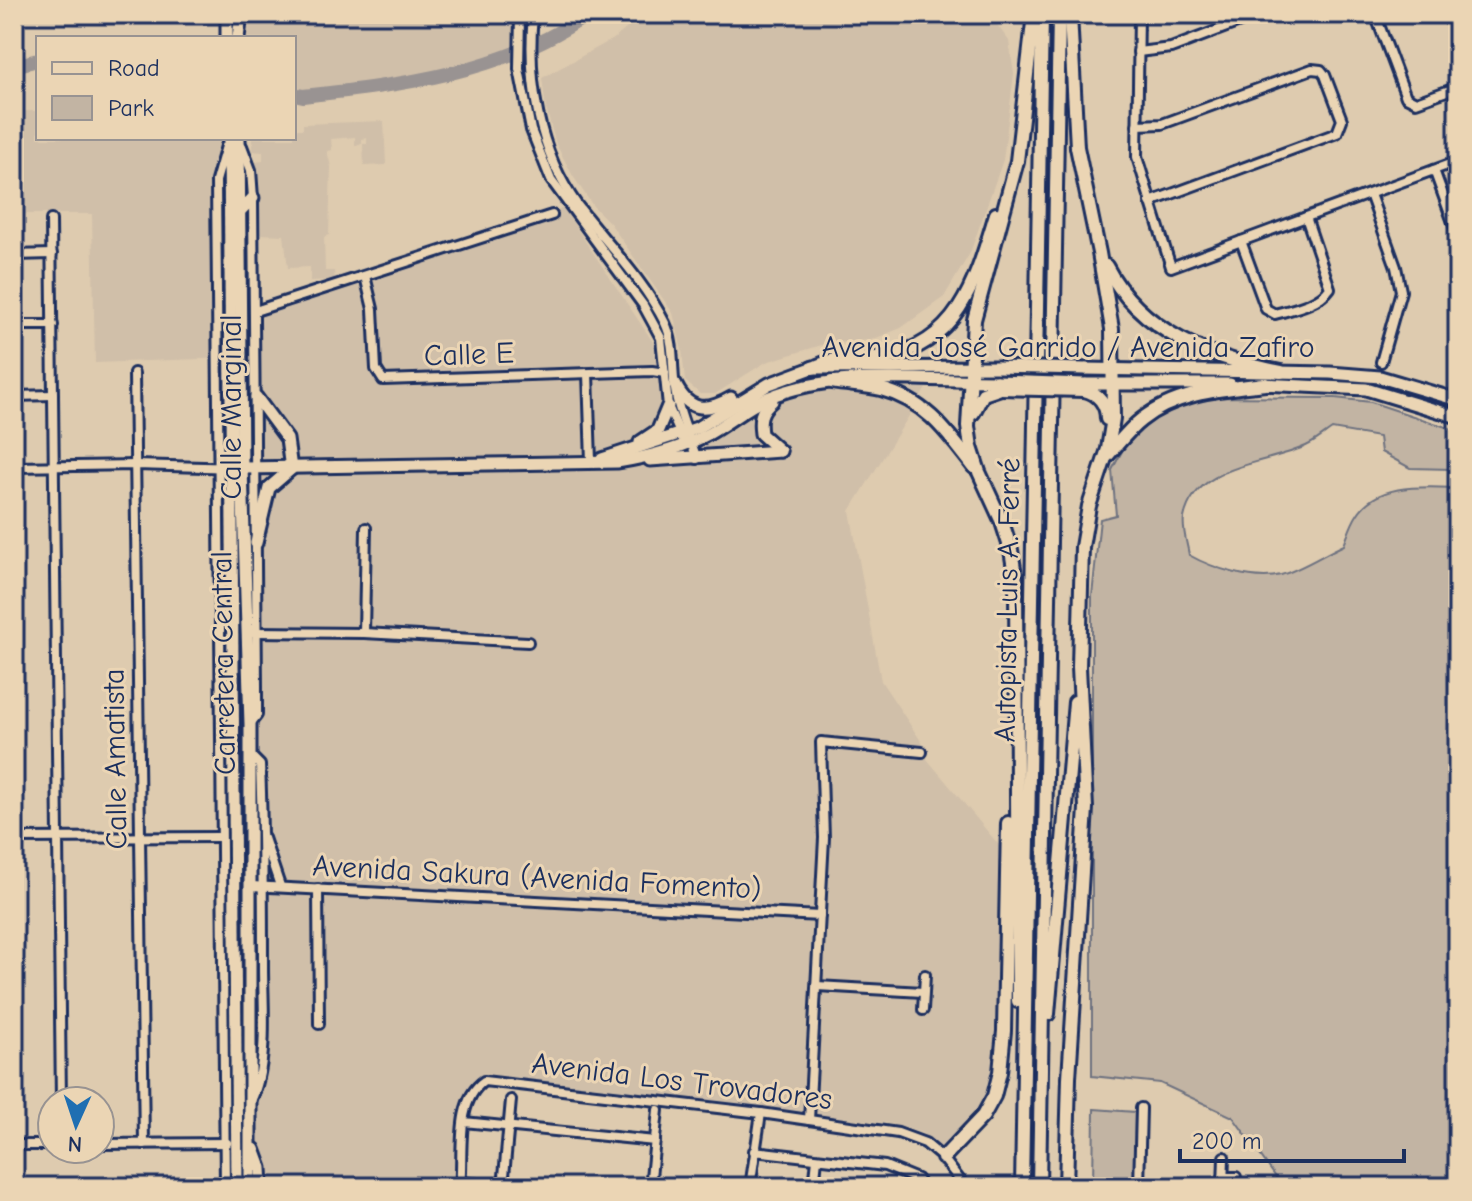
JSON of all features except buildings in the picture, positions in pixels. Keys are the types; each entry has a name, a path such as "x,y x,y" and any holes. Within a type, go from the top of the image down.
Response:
{"highway":[{"path":"1024,1063 1018,1024 1016,581 1002,522 971,447 969,421 974,320 1012,183 1034,14"},
{"name":"Autopista Luis A. Ferré","path":"1022,1187 1042,14"},
{"name":"Autopista Luis A. Ferré","path":"1039,1187 1059,14"},
{"path":"1042,1035 1050,1007 1079,667 1084,527 1113,418 1110,315 1077,147 1070,14"},
{"path":"812,368 833,360 872,359 902,352 931,337 960,309 975,282 1018,137"},
{"path":"1099,253 1117,286 1154,324 1206,352 1281,372"},
{"path":"832,382 878,388 920,405 942,426 979,472"},
{"path":"969,421 983,394 999,384 1085,387 1104,404 1107,414 1104,458"},
{"path":"1104,458 1129,431 1154,411 1208,391 1265,384"},
{"path":"1066,1187 1069,1078 1086,808 1079,667"},
{"path":"943,1158 983,1116 994,1096 1000,1072 1004,1031 1015,668"}],"main road":[{"path":"227,14 227,36"},
{"path":"238,36 241,14"},
{"name":"Carretera Central","path":"229,140 223,358 232,565 237,1187"},
{"name":"Carretera Central","path":"240,140 230,468 253,632 250,755 257,886 250,1187"},
{"path":"240,211 253,198"},
{"name":"Avenida José Garrido / Avenida Zafiro","path":"686,439 769,384 812,368 998,367 1281,372 1380,377 1458,400"},
{"name":"Avenida José Garrido / Avenida Zafiro","path":"230,468 594,461 686,439 767,398 805,386 832,382 971,381 999,384"},
{"path":"675,384 684,402 703,408 713,407 769,384"},
{"name":"Avenida José Garrido / Avenida Zafiro","path":"1085,387 1113,384 1265,384 1366,389 1458,417"},
{"path":"623,456 694,459 780,451 761,434 760,423 764,407 780,395"},
{"path":"256,397 287,439 291,469 269,488 256,543"},
{"path":"623,456 658,430 668,406"},
{"path":"232,565 240,584 241,630 253,632"},
{"path":"235,817 243,844 243,864 257,886 244,903 243,927 236,946"},
{"path":"251,1141 261,1168 262,1187"}],"street":[{"path":"520,14 518,46 521,86 531,130 551,180 651,319 661,338 668,406 694,459"},
{"path":"533,14 533,80 551,160 577,204 632,271 667,327 686,439"},
{"path":"1139,14 1137,157 1171,267 1458,161"},
{"path":"1138,52 1171,48 1261,14"},
{"path":"1375,14 1406,97 1416,102 1458,87"},
{"path":"1452,15 1458,41"},
{"path":"1137,125 1162,124 1312,69 1321,70 1325,75 1342,120 1337,133 1150,202"},
{"name":"Calle Marginal","path":"240,140 251,170 253,198 256,397 253,632"},
{"path":"1434,170 1458,236"},
{"path":"1370,194 1396,267 1401,291 1381,362"},
{"path":"255,311 552,215"},
{"path":"1241,241 1266,309 1275,314 1324,297 1330,288 1306,217"},
{"path":"51,220 61,1085"},
{"path":"14,255 52,254"},
{"name":"Calle E","path":"365,276 373,309 376,369 383,380 665,373"},
{"path":"14,325 53,325"},
{"name":"Calle Amatista","path":"134,373 144,1144"},
{"path":"588,374 594,461"},
{"path":"14,396 53,395"},
{"path":"14,467 136,465 230,468 220,837 227,1139 225,1187"},
{"path":"364,633 366,528"},
{"path":"253,632 364,633 528,642"},
{"path":"809,1120 824,838 821,742 922,752"},
{"path":"250,755 260,765 263,833 257,886"},
{"path":"263,833 280,886"},
{"path":"14,838 220,837"},
{"name":"Avenida Sakura (Avenida Fomento)","path":"257,886 820,916"},
{"path":"318,889 319,1024"},
{"path":"923,1010 925,975"},
{"path":"817,986 923,992"},
{"name":"Avenida Los Trovadores","path":"461,1184 464,1122 472,1092 484,1081 761,1113 898,1133 925,1143 943,1158 965,1187"},
{"path":"461,1184 504,1187 511,1100"},
{"path":"227,1139 238,1107"},
{"path":"1139,1187 1141,1108"},
{"path":"650,1187 658,1110"},
{"path":"750,1187 761,1113"},
{"path":"464,1122 655,1141"},
{"path":"116,1144 227,1139"},
{"path":"14,1145 36,1145"},
{"path":"754,1151 885,1166 917,1179 922,1187"},
{"path":"1224,1157 1223,1182 1236,1177"},
{"path":"814,1187 817,1159"}],"shaded area":[{"path":"248,14 516,14 512,47 404,88 296,95 296,36 246,36"},
{"path":"644,14 989,14 1009,41 1014,74 1003,160 970,253 944,297 901,328 871,340 825,344 766,362 715,394 700,394 685,381 682,350 673,313 573,176 556,144 546,109 542,78 615,38"},
{"path":"14,111 36,111 36,140 223,140 226,358 95,363 92,214 14,214"},
{"path":"384,121 386,165 364,166 363,144 367,144 367,138 362,139 362,144 355,145 355,137 331,139 332,150 327,151 331,167 329,235 324,237 325,271 334,271 335,280 310,281 310,267 288,268 284,235 258,234 255,162 263,161 263,152 253,151 253,140 296,140 296,129 303,129 303,124"},
{"path":"563,208 657,348 692,429 812,368 941,364 850,511 881,681 923,744 927,759 1008,856 997,1090 948,1152 922,1133 886,1123 503,1079 484,1080 468,1108 461,1187 353,1187 352,1178 246,1177 236,305 256,310 298,299"}],"green space":[{"path":"1209,397 1335,398 1371,402 1458,431 1458,462 1452,469 1410,468 1381,452 1379,437 1332,429 1306,446 1217,476 1191,500 1184,518 1184,531 1189,555 1234,572 1270,577 1297,569 1344,545 1357,515 1377,497 1403,489 1458,488 1458,1187 1283,1187 1233,1117 1160,1083 1092,1076 1092,596 1100,519 1116,515 1112,470 1128,440 1159,416 1188,402"},
{"path":"1094,1109 1135,1112 1134,1187 1093,1187"}],"waterway":[{"path":"296,94 377,87 451,73 522,50 588,14"},
{"path":"14,66 36,60"}]}
